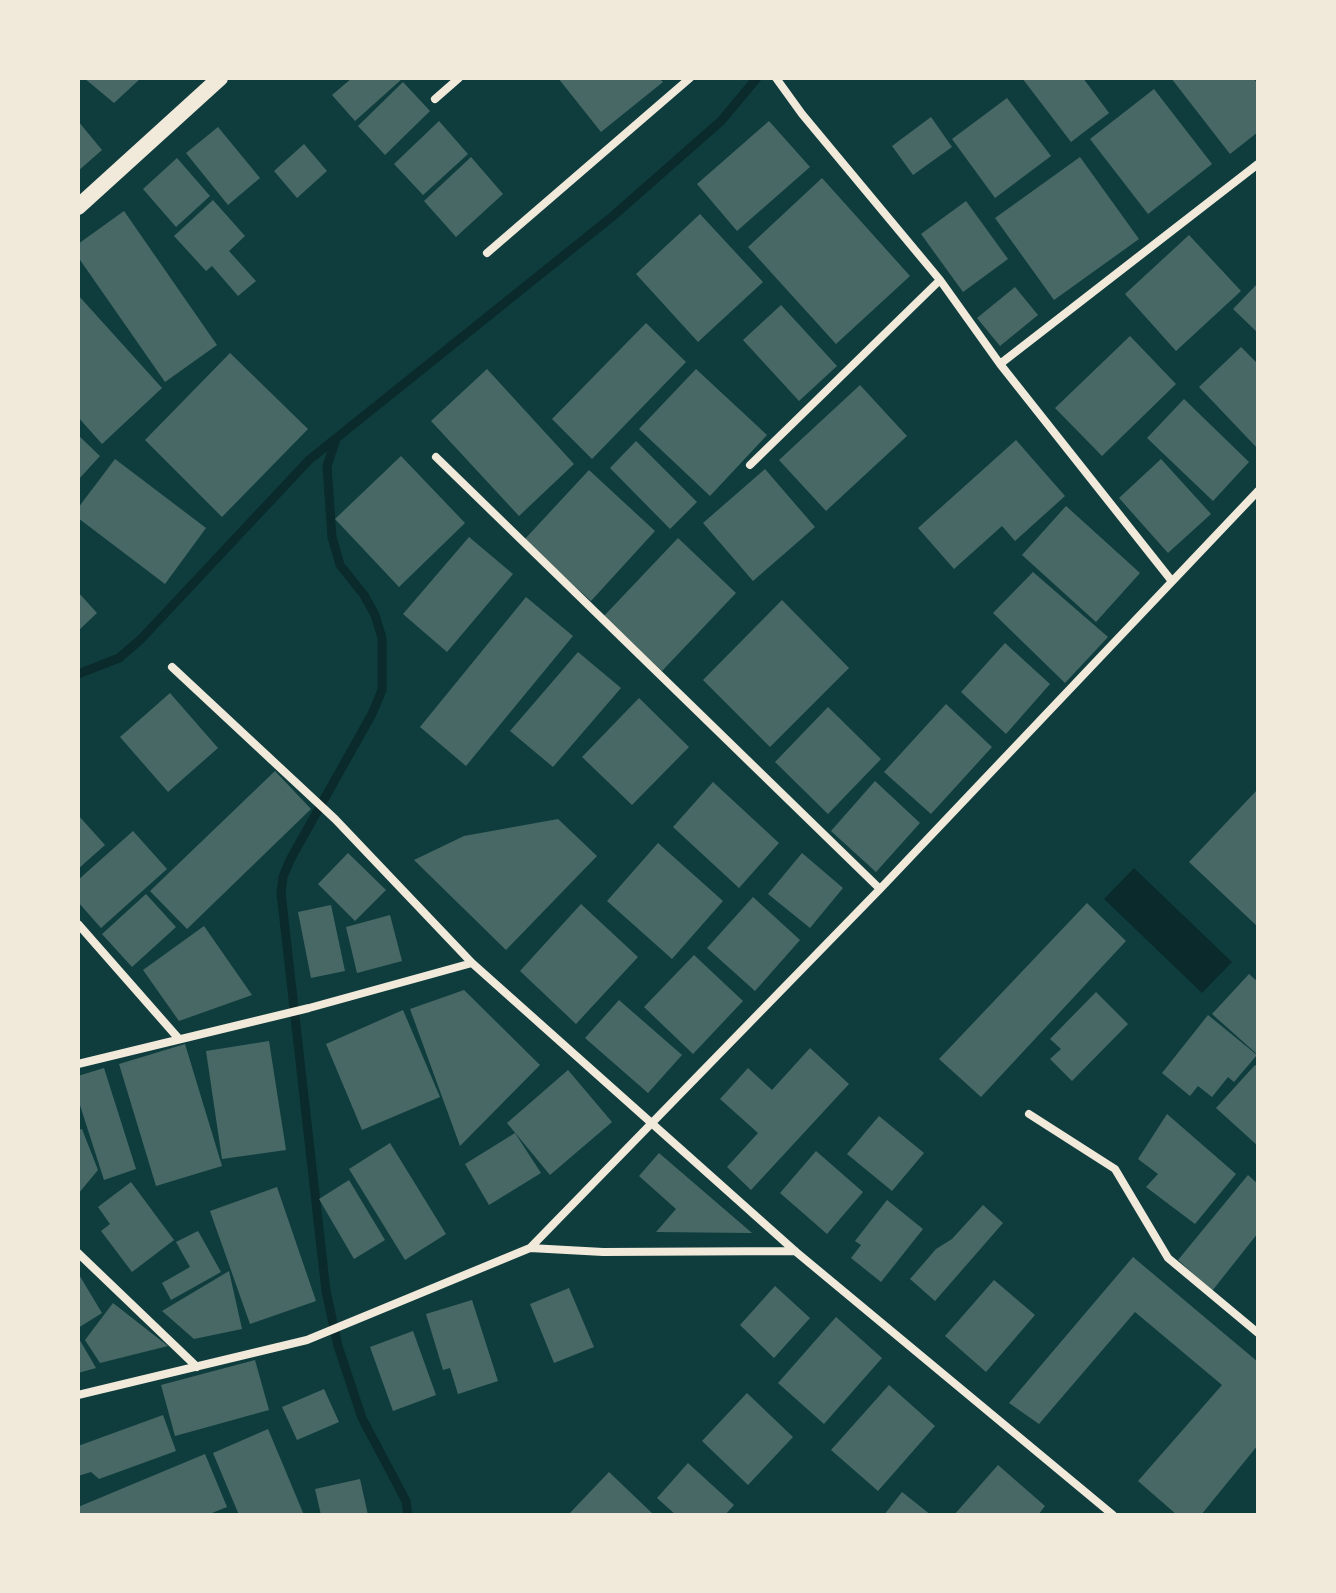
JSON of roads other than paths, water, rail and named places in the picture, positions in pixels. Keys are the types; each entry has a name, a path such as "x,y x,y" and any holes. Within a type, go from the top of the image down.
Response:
{"main road":[{"path":"78,207 220,78"}],"street":[{"path":"435,99 459,78"},
{"path":"487,253 690,78"},
{"path":"776,78 802,114 940,280 1000,364 1171,580"},
{"path":"1000,364 1258,164"},
{"path":"750,465 940,280"},
{"path":"436,457 880,889"},
{"path":"78,1395 307,1340 530,1248 880,889 1258,491"},
{"path":"172,667 335,819 472,963 795,1251 1113,1515"},
{"path":"78,924 179,1039"},
{"path":"78,1064 309,1008 472,963"},
{"path":"1029,1114 1115,1169 1168,1258 1258,1333"},
{"path":"530,1248 603,1252 795,1251"},
{"path":"78,1253 197,1367"}],"water":[{"path":"1134,868 1232,962 1202,993 1104,899"}],"waterway":[{"path":"78,674 119,658 141,639 309,460 613,216 721,121 757,78"},
{"path":"336,439 327,466 332,537 340,565 364,595 375,615 382,638 382,690 372,714 290,860 281,893 326,1291 338,1346 362,1418 406,1501 408,1515"}]}
